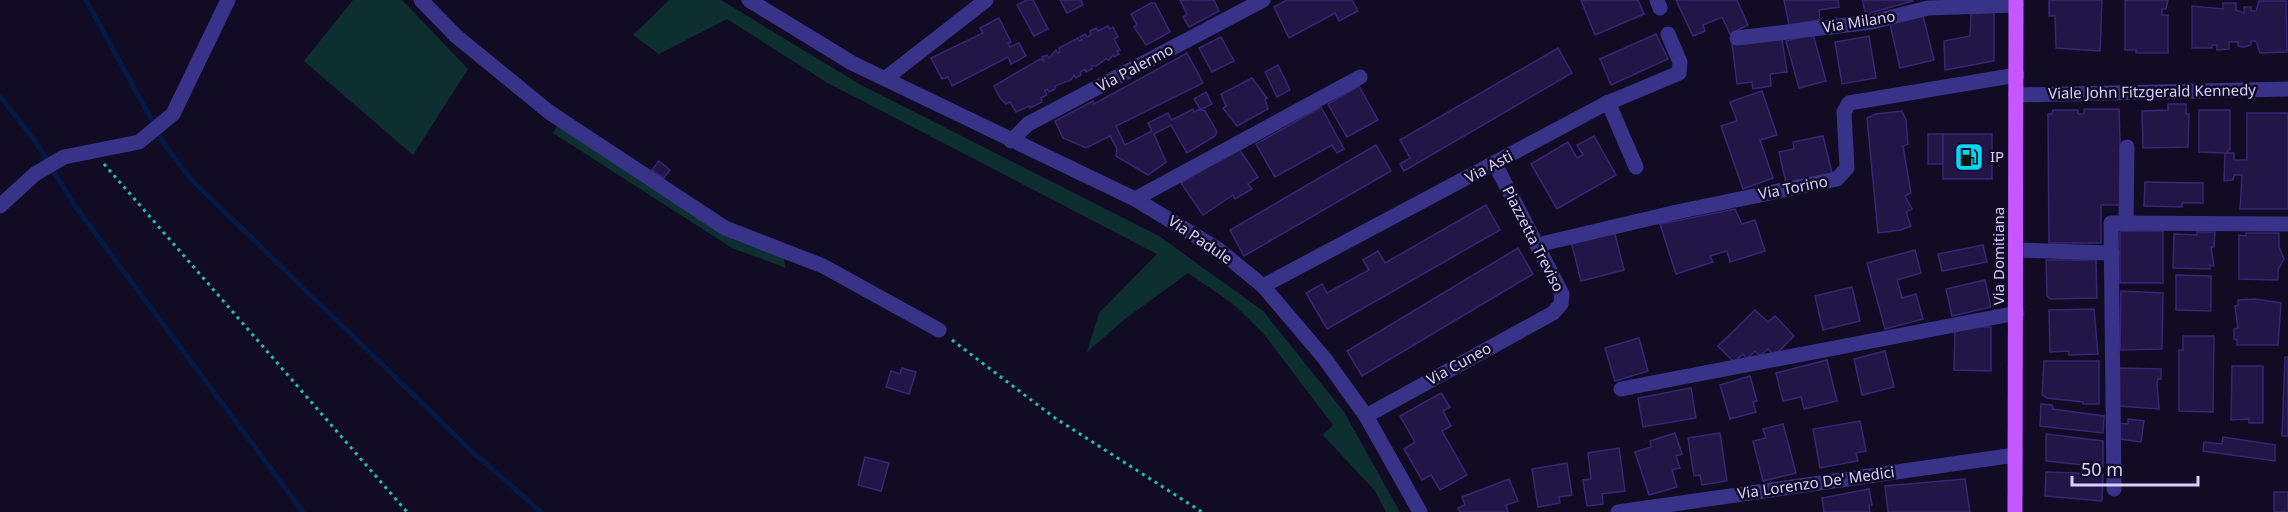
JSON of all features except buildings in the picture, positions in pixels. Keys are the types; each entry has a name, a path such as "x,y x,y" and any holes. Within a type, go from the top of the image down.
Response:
{"main road":[{"name":"Via Domitiana","path":"2015,512 2016,3"}],"street":[{"path":"0,206 50,165 64,157 139,142 173,114 189,85 228,0"},
{"path":"421,0 456,36 549,112 725,228 823,266 939,330"},
{"name":"Via Padule","path":"750,0 852,63 1135,199 1219,250 1263,286 1325,359 1366,417 1420,512"},
{"path":"886,78 986,0"},
{"name":"Via Palermo","path":"1011,141 1028,124 1263,0"},
{"name":"Via Milano","path":"1737,38 1872,22 1928,8 2016,3"},
{"name":"Via Asti","path":"1263,286 1608,102 1679,73 1680,62 1668,34"},
{"name":"Via Torino","path":"1537,245 1677,212 1837,179 1846,168 1844,112 1849,103 2017,75"},
{"path":"1135,199 1360,77"},
{"name":"Viale John Fitzgerald Kennedy","path":"2016,95 2288,89"},
{"path":"1608,102 1636,167"},
{"path":"2126,224 2127,147"},
{"name":"Piazzetta Treviso","path":"1494,164 1562,294 1561,304 1553,313"},
{"path":"2114,489 2112,224 2288,224"},
{"path":"2017,250 2112,253"},
{"name":"Via Cuneo","path":"1366,417 1553,313"},
{"path":"1621,389 2017,313"},
{"name":"Via Lorenzo De' Medici","path":"1618,512 2015,455"}],"path":[{"path":"93,151 407,512"},
{"path":"939,330 1055,418 1202,512"}],"green space":[{"path":"353,0 402,0 468,69 413,155 304,61"},
{"path":"669,0 721,0 861,85 1159,236 1263,311 1344,412 1400,512 1386,512 1375,491 1323,435 1333,425 1263,333 1232,303 1188,273 1125,319 1087,352 1099,313 1157,254 826,82 727,19 659,54 633,35"},
{"path":"558,125 734,240 783,257 786,268 732,248 553,133"}],"waterway":[{"path":"86,0 167,148 191,179 466,446 541,512"},
{"path":"0,96 35,141 75,206 303,512"}],"place":[{"name":"IP","path":"1969,157"}]}
